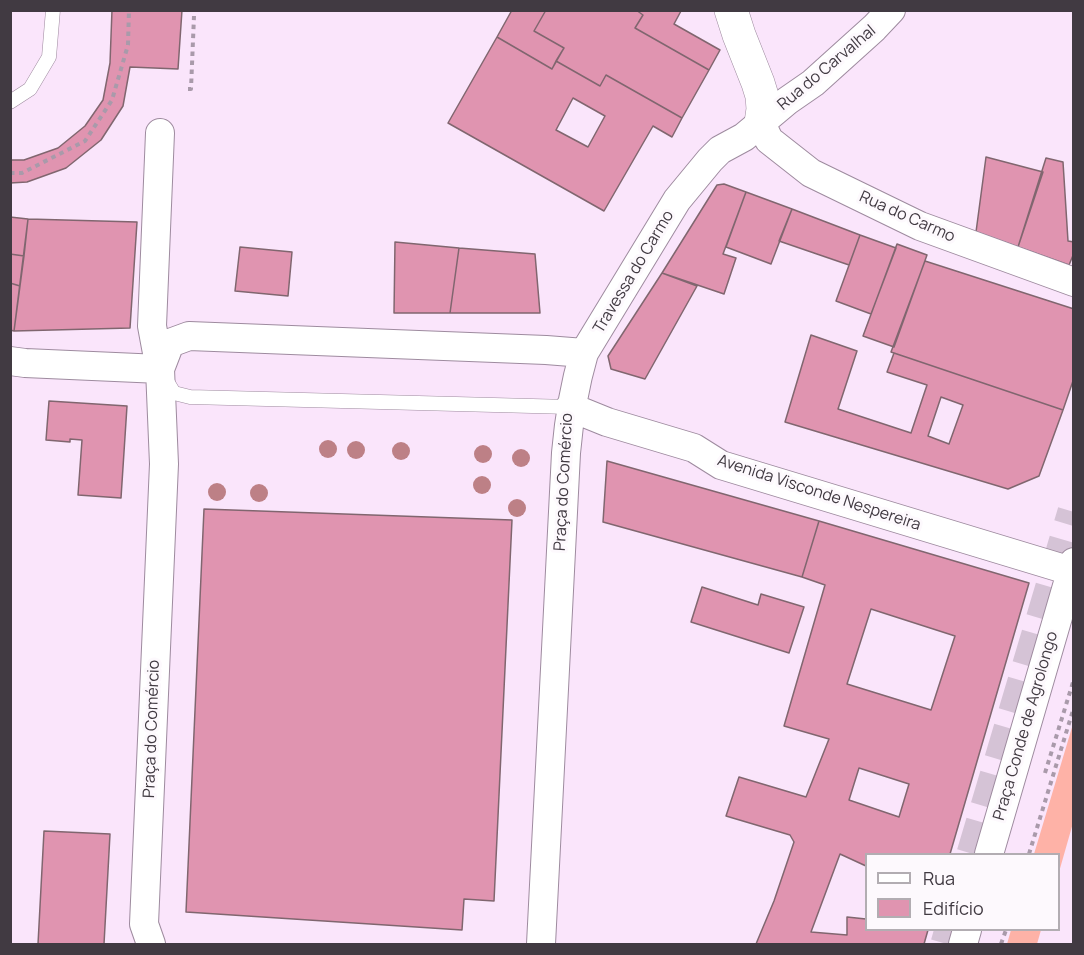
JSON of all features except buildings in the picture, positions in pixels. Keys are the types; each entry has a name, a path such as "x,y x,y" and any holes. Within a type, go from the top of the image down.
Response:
{"street":[{"path":"731,10 762,96 761,123"},
{"name":"Rua do Carvalhal","path":"720,150 744,137 813,83 891,10"},
{"name":"Rua do Carmo","path":"761,123 769,140 811,173 920,226 1074,282"},
{"path":"10,361 160,369 152,326 160,133"},
{"name":"Travessa do Carmo","path":"570,407 584,353 677,200 720,150"},
{"name":"Praça do Comércio","path":"152,945 144,924 164,464 160,369 170,343 189,336 584,353"},
{"name":"Praça do Comércio","path":"541,945 570,407"},
{"name":"Avenida Visconde Nespereira","path":"570,407 607,422 694,448 721,465 1072,567"},
{"name":"Praça Conde de Agrolongo","path":"990,853 1072,567"}],"lane":[{"path":"10,102 30,89 49,57 53,10"},
{"name":"Praça do Comércio","path":"160,369 174,393 190,397 570,407"}],"path":[{"path":"10,173 22,173 85,141 112,100 128,45 129,10"},
{"path":"188,89 191,89 194,16"},
{"path":"1043,778 1074,679"},
{"path":"1030,853 1074,707"}],"shaded area":[{"path":"1073,724 1073,823 1060,868 1060,853 1034,853"},
{"path":"1011,931 1041,931 1037,944 1007,944"}],"tunnel":[{"path":"973,853 1074,512"},
{"path":"947,944 951,931"}]}
